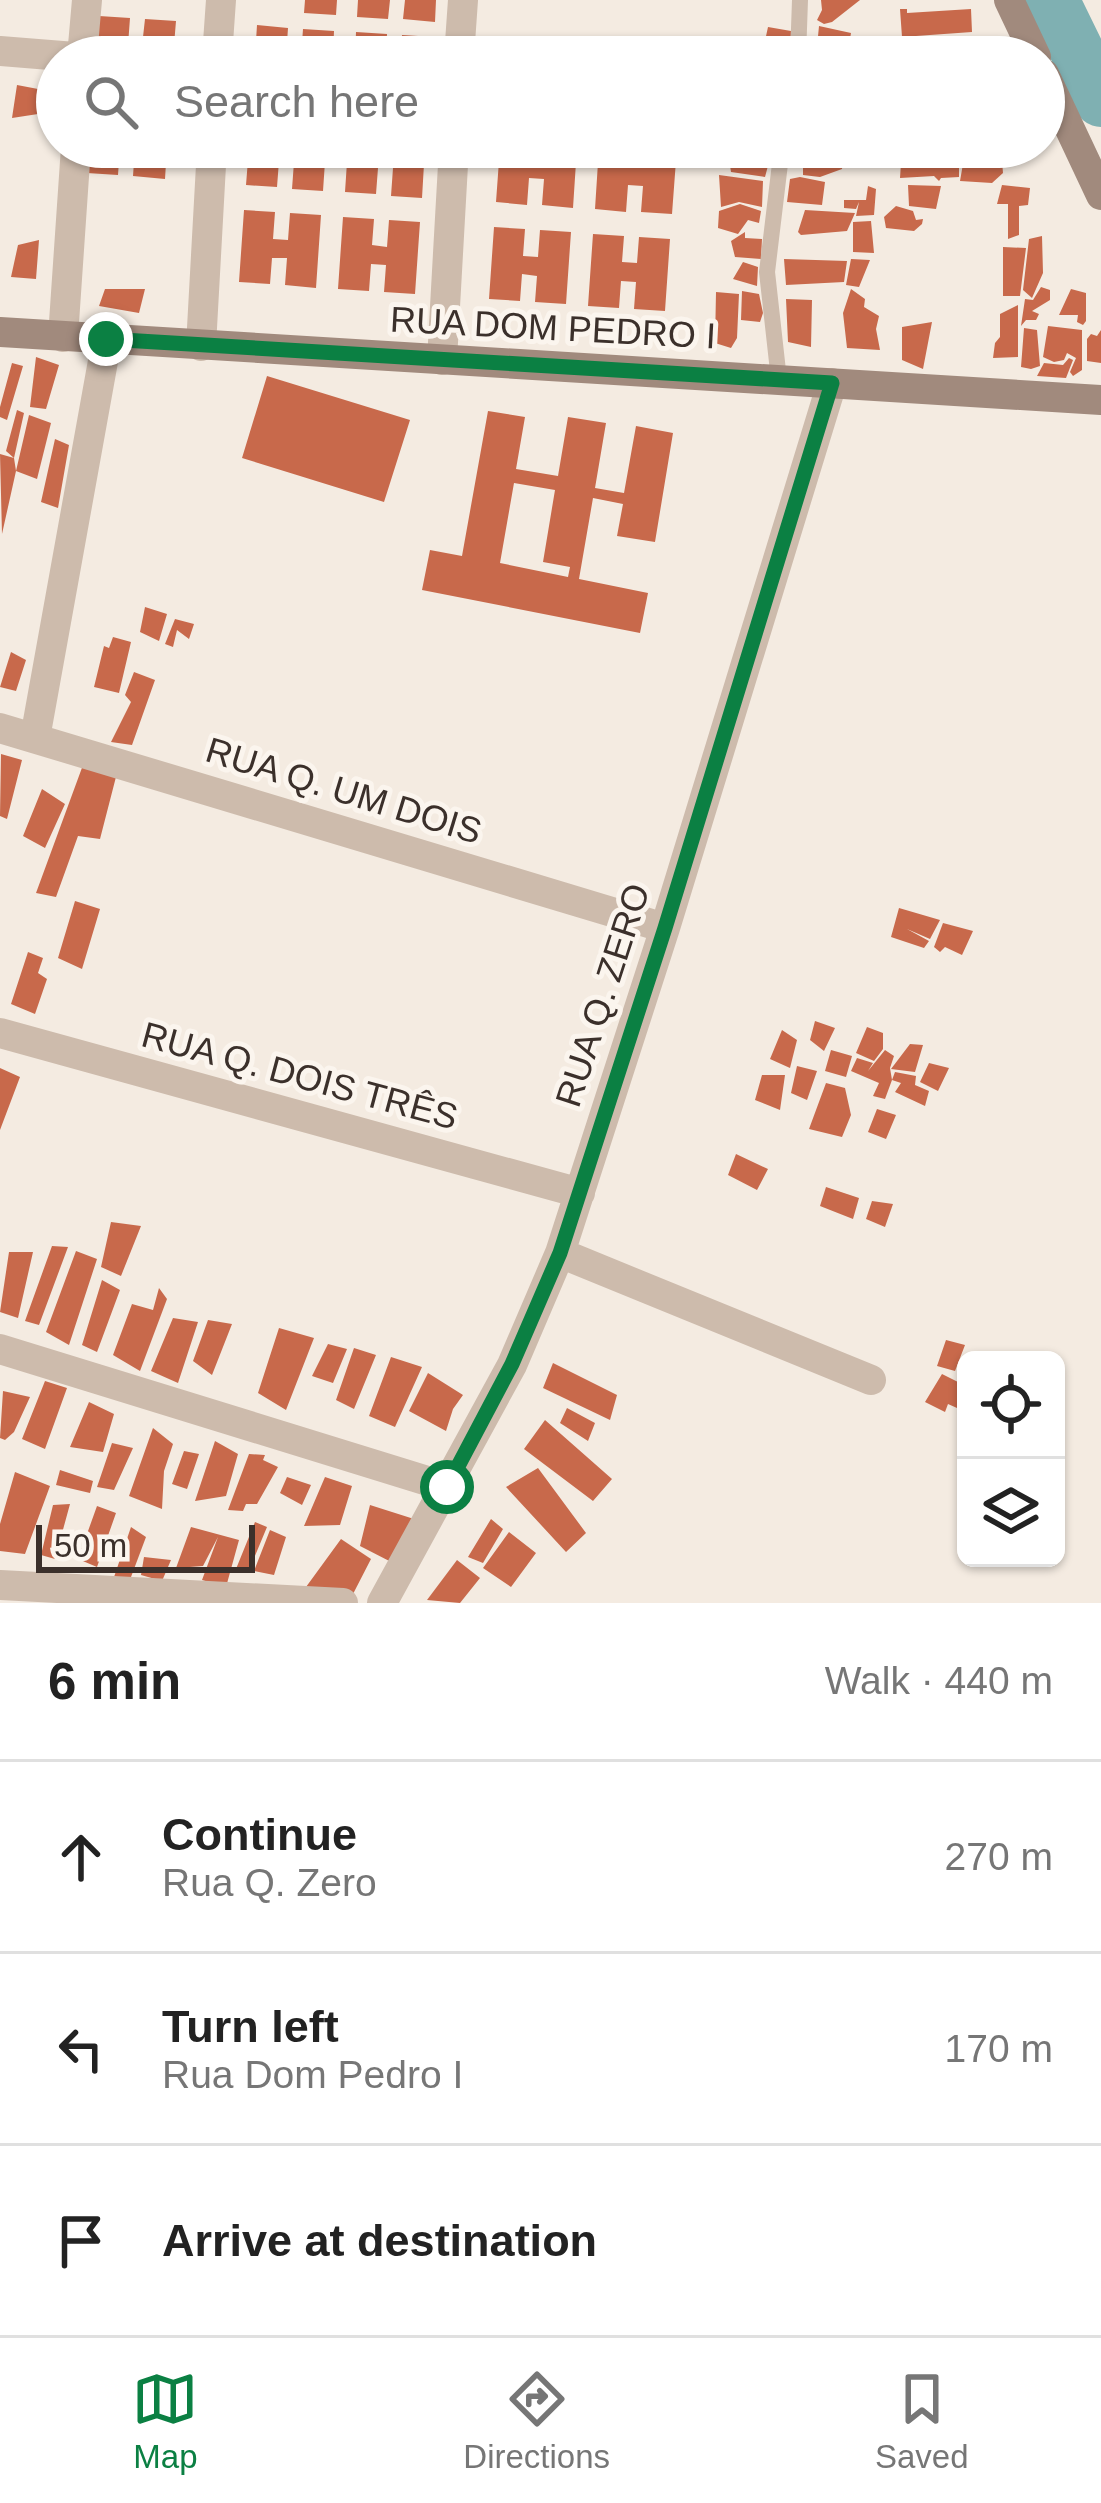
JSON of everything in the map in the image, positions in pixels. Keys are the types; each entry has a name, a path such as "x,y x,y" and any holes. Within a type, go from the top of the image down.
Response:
{"street":[{"path":"82,36 87,0"},
{"path":"219,36 220,0"},
{"path":"461,36 463,0"},
{"path":"1009,0 1026,36"},
{"path":"0,51 36,54"},
{"path":"1065,119 1101,195"},
{"path":"63,337 75,168"},
{"path":"201,346 211,168"},
{"path":"442,360 453,168"},
{"name":"RUA DOM PEDRO I","path":"0,332 1101,400"},
{"path":"35,738 106,339"},
{"name":"RUA Q. ZERO","path":"389,1600 512,1364 560,1253 832,383"},
{"name":"RUA Q. UM DOIS","path":"0,728 665,928"},
{"name":"RUA Q. DOIS TRÊS","path":"0,1033 580,1193"},
{"path":"560,1253 872,1380"},
{"path":"0,1349 447,1487"},
{"path":"0,1585 343,1603"}],"lane":[{"path":"798,36 800,0"},
{"path":"779,168 767,272 779,380"}],"building":[{"path":"305,0 337,0 336,15 304,13"},
{"path":"358,0 390,0 388,19 357,17"},
{"path":"405,0 436,0 435,22 403,19"},
{"path":"821,0 860,0 824,24 817,20"},
{"path":"900,9 907,13 971,9 972,32 902,36"},
{"path":"99,16 130,18 129,36 98,36"},
{"path":"145,19 176,21 175,36 143,36"},
{"path":"257,25 288,28 287,36 256,36"},
{"path":"819,26 851,33 850,36 818,36"},
{"path":"768,27 791,31 791,36 766,36"},
{"path":"303,29 334,31 334,36 302,36"},
{"path":"356,32 387,34 387,36 356,36"},
{"path":"17,85 36,89 36,114 12,118"},
{"path":"87,168 118,168 118,175 87,173"},
{"path":"134,168 166,168 165,179 133,176"},
{"path":"247,168 278,168 277,187 246,185"},
{"path":"294,168 325,168 323,191 292,189"},
{"path":"347,168 378,168 376,194 345,192"},
{"path":"393,168 424,168 422,198 391,196"},
{"path":"498,168 576,168 573,208 542,205 544,179 529,178 527,205 496,202"},
{"path":"598,168 675,168 672,214 641,212 643,186 628,185 626,212 595,209"},
{"path":"730,168 767,168 765,177 731,172"},
{"path":"803,168 842,168 820,177 803,175"},
{"path":"901,168 959,168 959,177 939,181 934,176 900,178"},
{"path":"962,168 1003,168 992,183 960,181"},
{"path":"719,175 763,181 762,207 739,202 721,207"},
{"path":"790,179 825,182 822,205 787,202"},
{"path":"908,185 941,186 936,209 909,206"},
{"path":"1002,185 1030,188 1028,205 1019,206 1019,235 1008,239 1008,204 997,204"},
{"path":"868,186 876,189 874,215 856,216 859,202 856,209 844,208 844,200 866,200"},
{"path":"740,204 761,211 759,223 748,220 738,234 718,228 719,211"},
{"path":"896,206 913,211 916,220 923,219 922,224 914,231 886,228 884,217"},
{"path":"244,210 275,212 273,239 288,240 290,213 321,215 316,288 285,285 287,258 272,258 270,284 239,282"},
{"path":"805,210 855,213 847,231 801,235"},
{"path":"343,217 374,219 372,245 387,247 389,220 420,222 415,294 384,292 386,265 371,264 369,291 338,289"},
{"path":"871,221 874,253 853,252 853,222"},
{"path":"494,227 525,229 523,256 538,257 540,230 571,232 566,304 535,302 537,276 522,274 520,301 489,299"},
{"path":"745,232 745,238 762,239 761,259 735,257 731,241"},
{"path":"593,234 624,236 622,262 637,263 639,237 670,239 665,311 634,309 636,282 621,281 619,308 588,306"},
{"path":"1042,236 1043,273 1032,298 1023,290 1029,239"},
{"path":"39,240 36,279 11,277 18,245"},
{"path":"1003,247 1026,248 1020,296 1003,296"},
{"path":"784,259 847,261 844,282 786,285"},
{"path":"851,259 870,260 859,287 846,285"},
{"path":"743,262 758,267 757,286 733,279"},
{"path":"1041,287 1050,290 1050,300 1032,311 1039,314 1036,320 1026,320 1021,326 1025,299 1033,300"},
{"path":"105,289 145,289 139,313 99,306"},
{"path":"851,289 865,299 864,307 879,316 880,350 847,348 843,313"},
{"path":"1071,289 1086,293 1083,325 1077,322 1078,315 1059,315"},
{"path":"742,291 759,294 760,322 741,320"},
{"path":"716,292 739,294 737,338 731,348 715,343"},
{"path":"786,299 812,300 811,347 788,342"},
{"path":"1018,305 1018,357 993,358 1000,337 1000,314"},
{"path":"932,322 923,369 902,360 902,327"},
{"path":"1048,326 1082,330 1082,370 1073,376 1070,372 1076,358 1067,353 1064,360 1054,362 1043,357"},
{"path":"1024,328 1037,330 1040,366 1031,369 1021,367"},
{"path":"1101,330 1101,363 1087,361 1087,339"},
{"path":"36,357 59,365 46,409 30,407"},
{"path":"1073,360 1066,378 1037,376 1044,363 1063,365"},
{"path":"12,363 23,366 7,420 0,417 0,407"},
{"path":"267,376 410,420 384,502 242,458"},
{"path":"17,410 24,413 14,458 6,451"},
{"path":"488,411 525,417 516,469 558,476 568,417 606,423 595,488 624,493 636,426 673,433 655,542 617,536 623,504 593,498 579,579 648,593 640,633 422,590 430,550 462,556","holes":["514,483 555,490 543,562 570,567 568,577 500,563"]},
{"path":"29,415 51,423 37,479 16,471"},
{"path":"55,439 69,445 58,508 41,502"},
{"path":"0,454 14,458 16,471 2,534"},
{"path":"145,607 167,614 159,641 140,632"},
{"path":"175,619 194,624 189,639 177,630 173,647 165,644"},
{"path":"113,637 131,642 119,693 94,687 104,646 109,648"},
{"path":"11,652 26,660 16,691 0,687"},
{"path":"134,672 155,680 132,745 111,742 131,702 125,695"},
{"path":"1,754 22,760 7,819 0,816"},
{"path":"83,765 117,773 100,839 78,836 56,897 36,893"},
{"path":"42,789 65,804 45,848 23,836"},
{"path":"75,901 100,909 82,969 58,958"},
{"path":"899,908 940,920 930,939 907,929 929,941 924,948 891,937"},
{"path":"943,923 973,931 962,955 934,947"},
{"path":"28,952 43,958 38,973 47,979 35,1014 11,1004"},
{"path":"815,1021 835,1028 824,1051 810,1040"},
{"path":"867,1027 883,1033 883,1049 874,1061 856,1053"},
{"path":"782,1030 797,1040 790,1068 770,1059"},
{"path":"910,1044 923,1045 915,1072 891,1069"},
{"path":"831,1050 852,1056 846,1077 825,1071"},
{"path":"885,1050 894,1056 885,1099 873,1096 879,1083 851,1071 857,1058 873,1063 868,1071"},
{"path":"929,1063 949,1068 938,1091 920,1082"},
{"path":"797,1066 817,1071 807,1100 791,1093"},
{"path":"0,1068 20,1077 0,1130"},
{"path":"895,1072 916,1076 915,1085 929,1091 925,1106 895,1092 901,1083 892,1080"},
{"path":"762,1075 785,1075 780,1110 755,1100"},
{"path":"826,1083 845,1088 851,1115 842,1137 809,1129"},
{"path":"877,1109 896,1115 886,1139 868,1132"},
{"path":"736,1154 768,1169 757,1190 728,1175"},
{"path":"826,1187 859,1198 853,1219 820,1206"},
{"path":"872,1201 893,1204 885,1227 866,1219"},
{"path":"111,1222 141,1226 121,1276 101,1267"},
{"path":"52,1246 68,1247 39,1325 25,1321"},
{"path":"76,1251 97,1259 69,1345 46,1332"},
{"path":"9,1252 33,1252 18,1318 0,1312"},
{"path":"102,1280 120,1290 97,1352 82,1345"},
{"path":"159,1288 167,1299 140,1371 113,1355 132,1304 153,1310"},
{"path":"173,1318 198,1322 178,1383 151,1371"},
{"path":"208,1320 232,1324 212,1375 193,1361"},
{"path":"279,1328 314,1338 286,1410 258,1393"},
{"path":"946,1340 965,1345 957,1351 955,1371 937,1366"},
{"path":"328,1344 347,1349 333,1383 312,1376"},
{"path":"354,1348 376,1355 354,1409 336,1400"},
{"path":"391,1357 422,1367 395,1427 369,1416"},
{"path":"553,1363 617,1395 610,1420 543,1388"},
{"path":"428,1373 463,1395 446,1431 409,1411"},
{"path":"942,1374 957,1382 957,1408 948,1404 945,1412 925,1402"},
{"path":"45,1381 67,1388 45,1449 22,1439"},
{"path":"3,1391 30,1397 14,1432 5,1440 0,1438"},
{"path":"89,1402 114,1414 103,1452 70,1447"},
{"path":"567,1408 595,1423 588,1441 560,1423"},
{"path":"545,1420 612,1479 593,1501 524,1449"},
{"path":"153,1428 173,1444 164,1471 162,1509 129,1496"},
{"path":"215,1441 238,1454 226,1496 195,1501"},
{"path":"112,1443 133,1448 114,1490 97,1487"},
{"path":"184,1451 199,1454 187,1489 172,1484"},
{"path":"249,1454 265,1455 263,1460 278,1467 257,1504 246,1504 243,1511 228,1510"},
{"path":"538,1468 586,1533 566,1552 506,1487"},
{"path":"60,1470 93,1481 90,1493 56,1485"},
{"path":"15,1472 50,1486 25,1554 0,1551 0,1524"},
{"path":"287,1477 311,1485 302,1505 280,1493"},
{"path":"325,1477 352,1486 340,1525 304,1526"},
{"path":"70,1504 55,1559 41,1555 53,1505"},
{"path":"370,1505 414,1519 399,1566 360,1546"},
{"path":"97,1506 116,1513 97,1567 78,1559"},
{"path":"491,1519 503,1529 483,1563 468,1557"},
{"path":"255,1522 267,1527 250,1568 236,1569"},
{"path":"131,1527 146,1537 128,1585 113,1580"},
{"path":"191,1527 239,1540 226,1587 202,1580 218,1537 203,1566 176,1568"},
{"path":"270,1530 286,1537 274,1575 254,1571"},
{"path":"509,1532 536,1553 511,1587 483,1568"},
{"path":"341,1539 371,1559 353,1594 306,1587"},
{"path":"144,1557 171,1560 162,1581 141,1575"},
{"path":"457,1560 480,1578 460,1603 427,1600"}],"waterway":[{"path":"1052,0 1101,100"}],"route":[{"path":"106,339 832,383 560,1253 512,1364 447,1487"}]}
